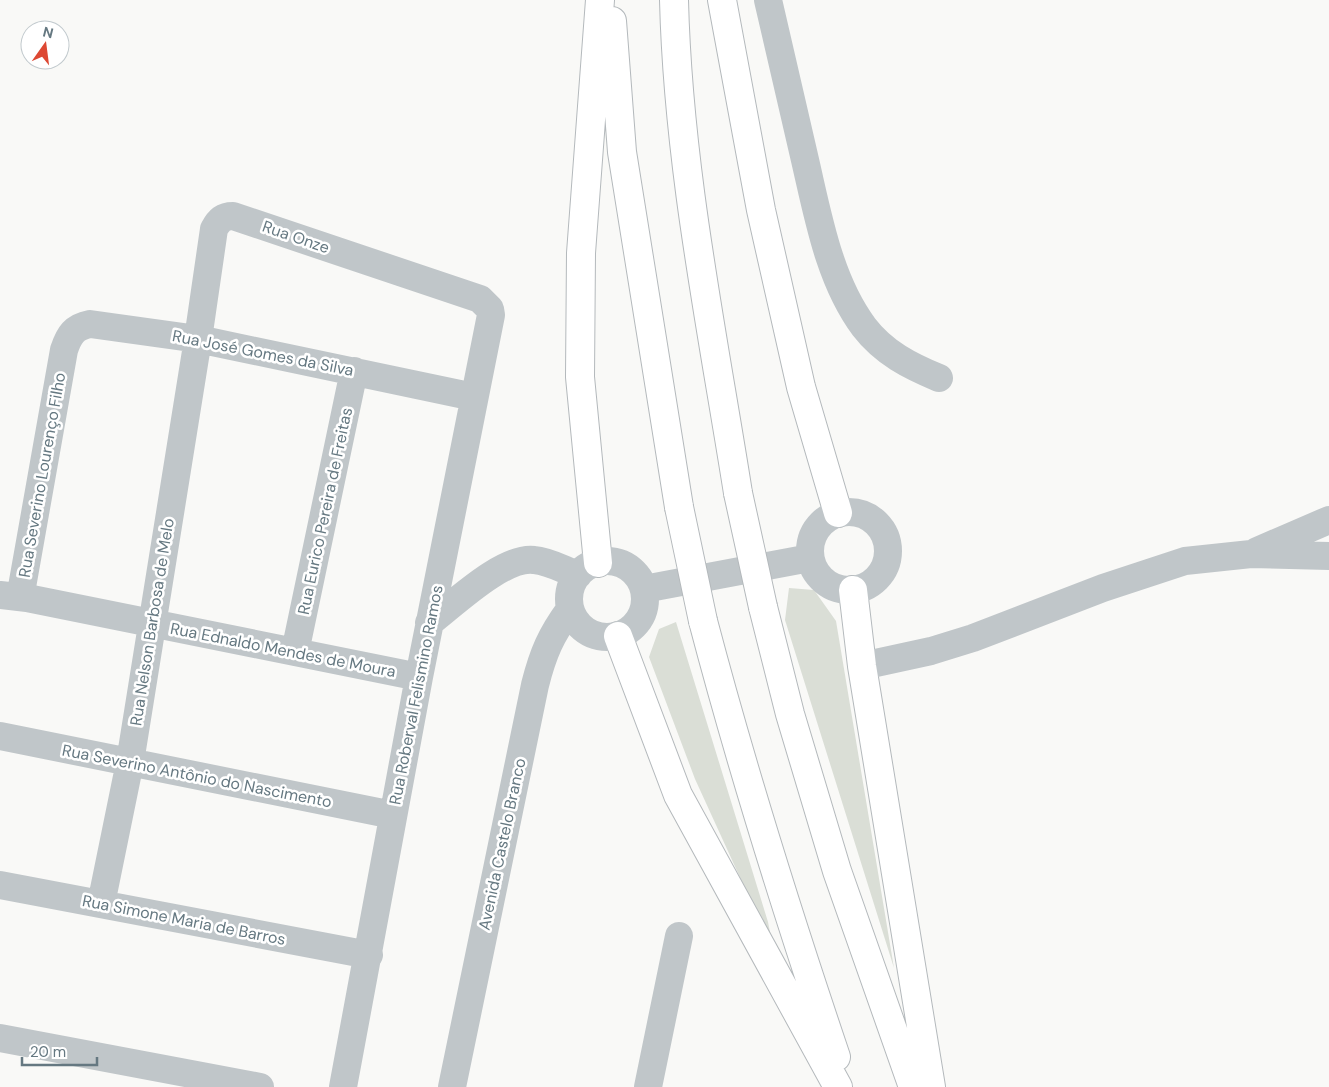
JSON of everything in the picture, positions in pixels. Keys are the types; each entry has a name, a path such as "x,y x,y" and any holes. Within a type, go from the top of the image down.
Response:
{"highway":[{"path":"588,569 580,377 582,253 600,0"},
{"path":"610,0 622,152 679,507 704,621 733,737 778,884 846,1087"},
{"path":"674,0 675,50 684,149 738,493 763,607 790,714 836,871 913,1087"},
{"path":"722,0 762,210 795,359 838,513"},
{"path":"853,590 862,666 931,1087"},
{"path":"618,636 678,795 838,1087"}],"street":[{"path":"768,0 823,237 844,295 864,328 885,349 906,364 939,378"},
{"name":"Rua Onze","path":"198,339 214,228 221,219 227,216 480,299 487,304"},
{"name":"Rua Roberval Felismino Ramos","path":"343,1087 369,955 429,623 490,315 487,304"},
{"name":"Rua José Gomes da Silva","path":"64,350 68,338 73,331 81,326 90,324 198,339 474,397"},
{"name":"Rua Nelson Barbosa de Melo","path":"101,904 130,762 150,624 198,339"},
{"name":"Rua Severino Lourenço Filho","path":"27,598 22,587 64,350"},
{"name":"Rua Eurico Pereira de Freitas","path":"295,652 354,371"},
{"path":"851,511 864,514 875,521 883,531 888,543 888,556 884,569 876,579 866,586 853,590 841,590 830,586 821,578 810,558 813,535 818,526 827,518 838,513 851,511"},
{"path":"1251,554 1329,520"},
{"path":"862,666 931,651 973,638 1103,588 1185,561 1251,554 1329,556"},
{"path":"644,589 810,558"},
{"path":"429,623 493,575 519,560 540,561 588,569 610,562 621,564 639,578 644,589 645,601 637,623 618,636 594,635 583,629 575,620 570,609 569,597 572,586 588,569"},
{"name":"Rua Ednaldo Mendes de Moura","path":"0,595 27,598 419,677"},
{"name":"Avenida Castelo Branco","path":"452,1087 543,652 554,630 570,609"},
{"name":"Rua Severino Antônio do Nascimento","path":"0,736 393,815"},
{"name":"Rua Simone Maria de Barros","path":"0,885 369,955"},
{"path":"648,1087 680,936"},
{"path":"0,1038 260,1087"}],"shaded area":[{"path":"789,588 814,590 836,621 894,968 785,620"},
{"path":"676,622 768,922 774,952 695,779 649,657 659,629"}]}
